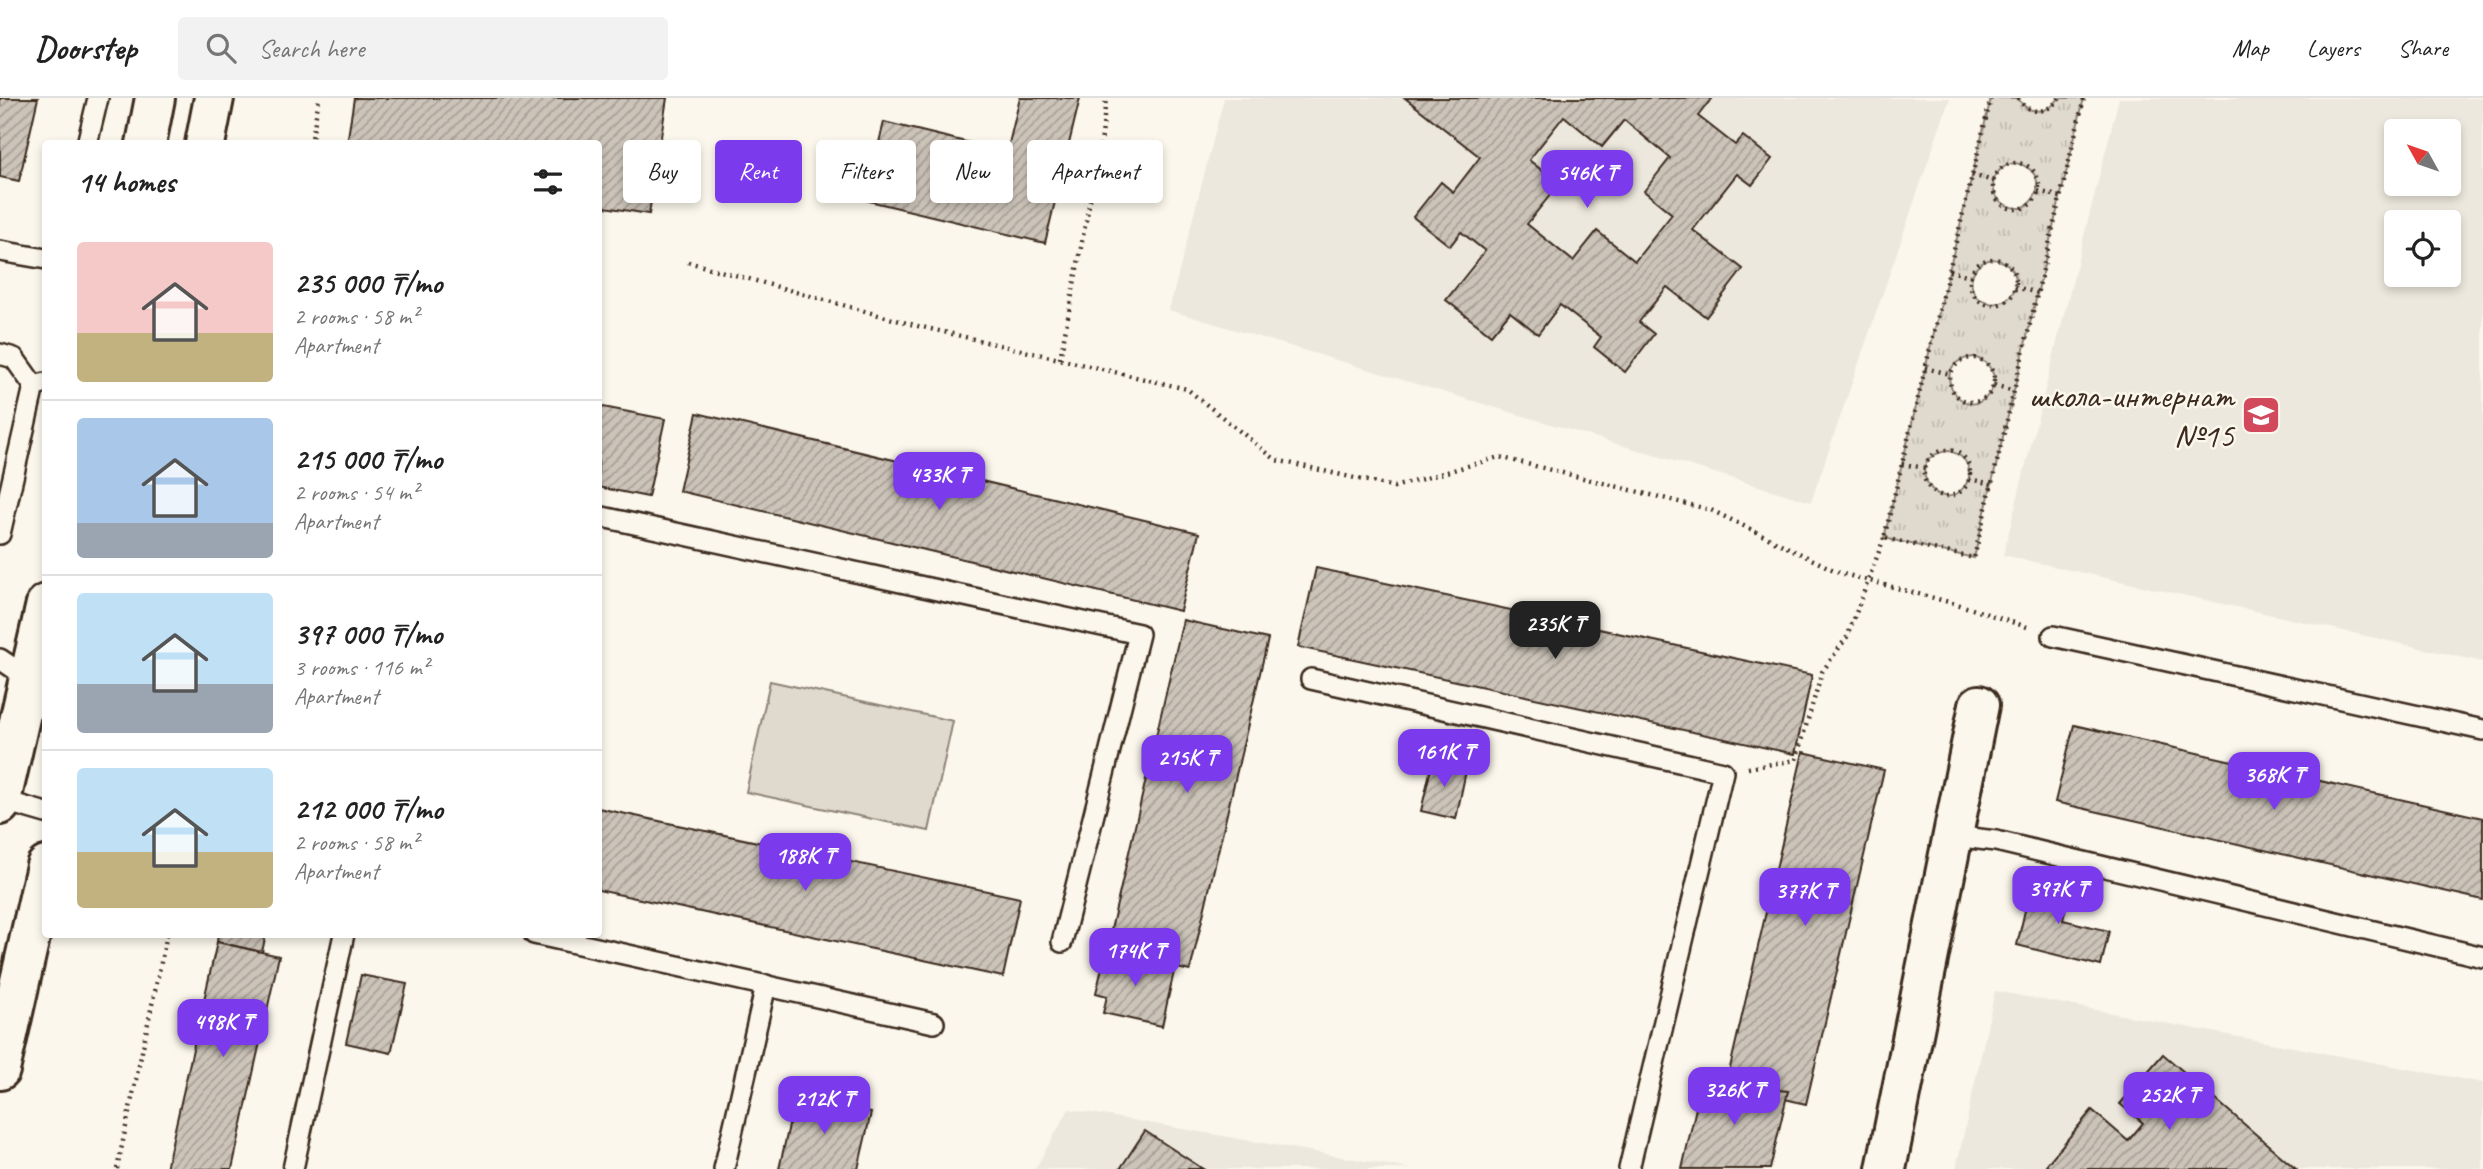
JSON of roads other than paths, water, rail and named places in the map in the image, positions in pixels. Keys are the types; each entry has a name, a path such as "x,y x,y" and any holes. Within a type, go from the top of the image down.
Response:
{"main road":[{"path":"147,140 155,98"},
{"path":"206,140 214,98"},
{"path":"1,803 14,668 42,612"},
{"path":"1886,1169 1979,705"},
{"path":"0,1070 42,884"}],"lane":[{"path":"88,140 98,98"},
{"path":"0,251 42,258"},
{"path":"0,355 14,358 40,384 0,534"},
{"path":"602,517 1139,634 1062,942"},
{"path":"2053,636 2483,730"},
{"path":"1311,679 1723,772 1629,1169"},
{"path":"1,803 42,812"},
{"path":"1953,836 1996,841 2483,957"},
{"path":"293,1169 343,938"},
{"path":"552,938 934,1023"},
{"path":"724,1169 766,985"}],"place":[{"name":"школа-интернат №15","path":"2261,415"}]}
